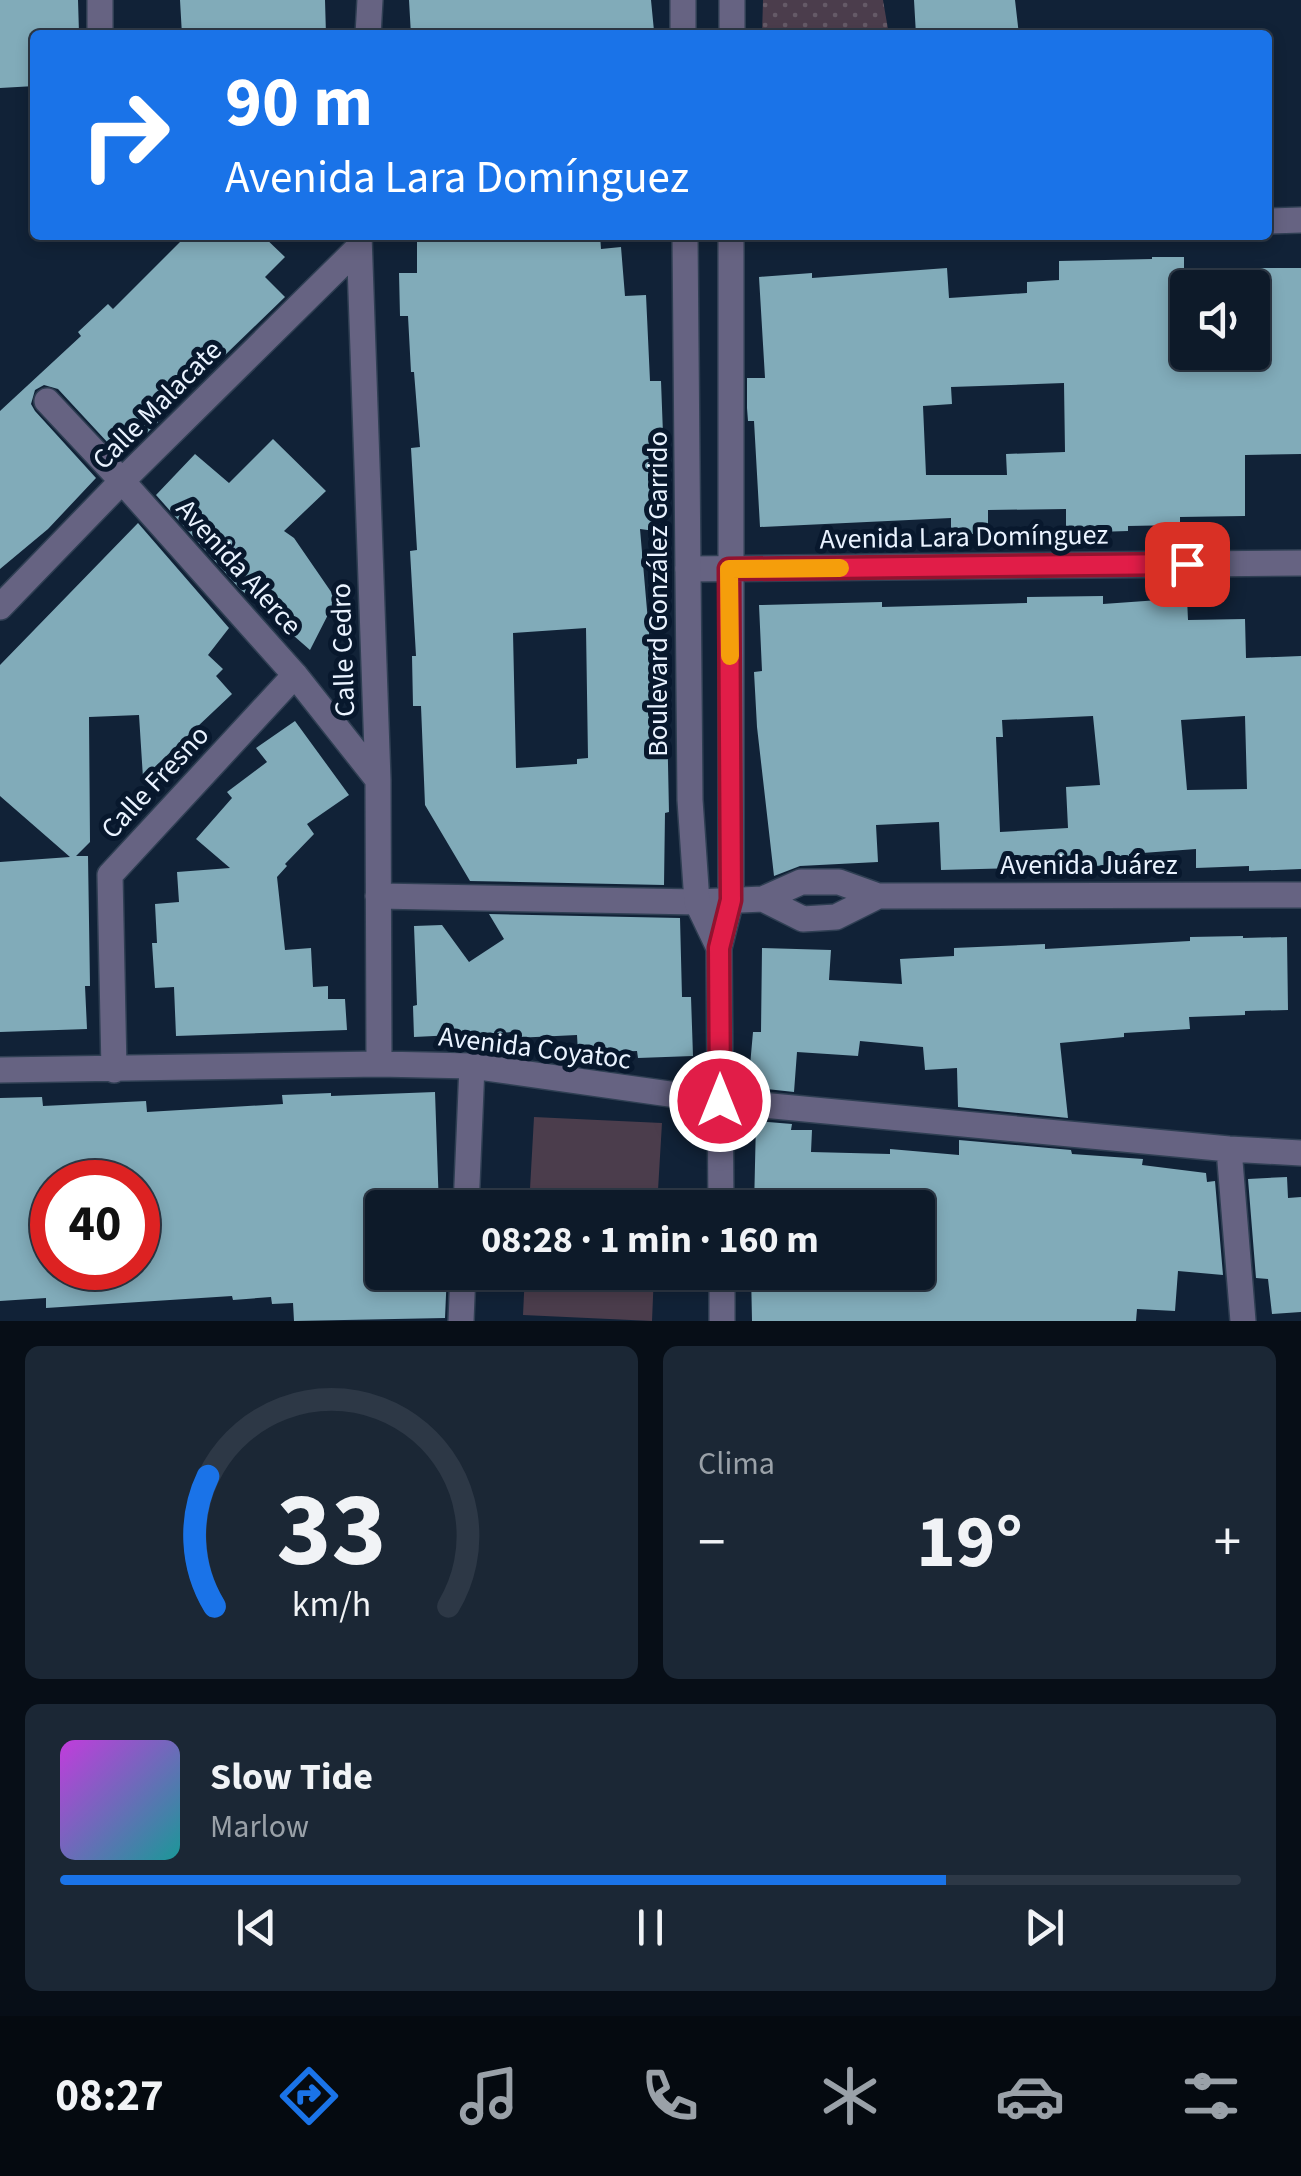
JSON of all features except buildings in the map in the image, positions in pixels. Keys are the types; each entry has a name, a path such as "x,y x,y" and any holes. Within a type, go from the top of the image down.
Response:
{"street":[{"path":"100,0 100,30"},
{"path":"368,30 370,0"},
{"path":"683,0 683,30"},
{"path":"732,0 732,30"},
{"path":"1272,221 1301,220"},
{"name":"Boulevard González Garrido","path":"686,240 690,800 698,902 719,948"},
{"name":"Boulevard González Garrido","path":"721,1190 719,948 731,900 731,240"},
{"name":"Calle Malacate","path":"0,607 358,241"},
{"name":"Calle Cedro","path":"358,241 378,780 379,1064"},
{"name":"Avenida Alerce","path":"47,402 122,480 295,675 378,780"},
{"name":"Avenida Lara Domínguez","path":"688,569 1301,563"},
{"name":"Calle Fresno","path":"114,1070 110,875 295,675"},
{"name":"Avenida Juárez","path":"763,900 800,882 839,882 878,896 1301,895"},
{"path":"378,896 731,900"},
{"name":"Avenida Juárez","path":"731,900 763,900 803,919 836,918 878,896"},
{"path":"467,1190 472,1066"},
{"name":"Avenida Coyatoc","path":"0,1070 472,1066 720,1101 1301,1153"},
{"path":"1229,1148 1243,1321"},
{"path":"460,1321 462,1290"},
{"path":"722,1290 722,1321"}],"shaded area":[{"path":"763,0 883,0 888,30 762,30"},
{"path":"534,1117 662,1123 658,1190 530,1190"},
{"path":"524,1290 653,1290 652,1321 523,1315"}],"slow traffic":[{"path":"730,656 729,569 840,568"}],"route":[{"path":"720,1101 719,948 731,900 729,569 1187,564"}]}
